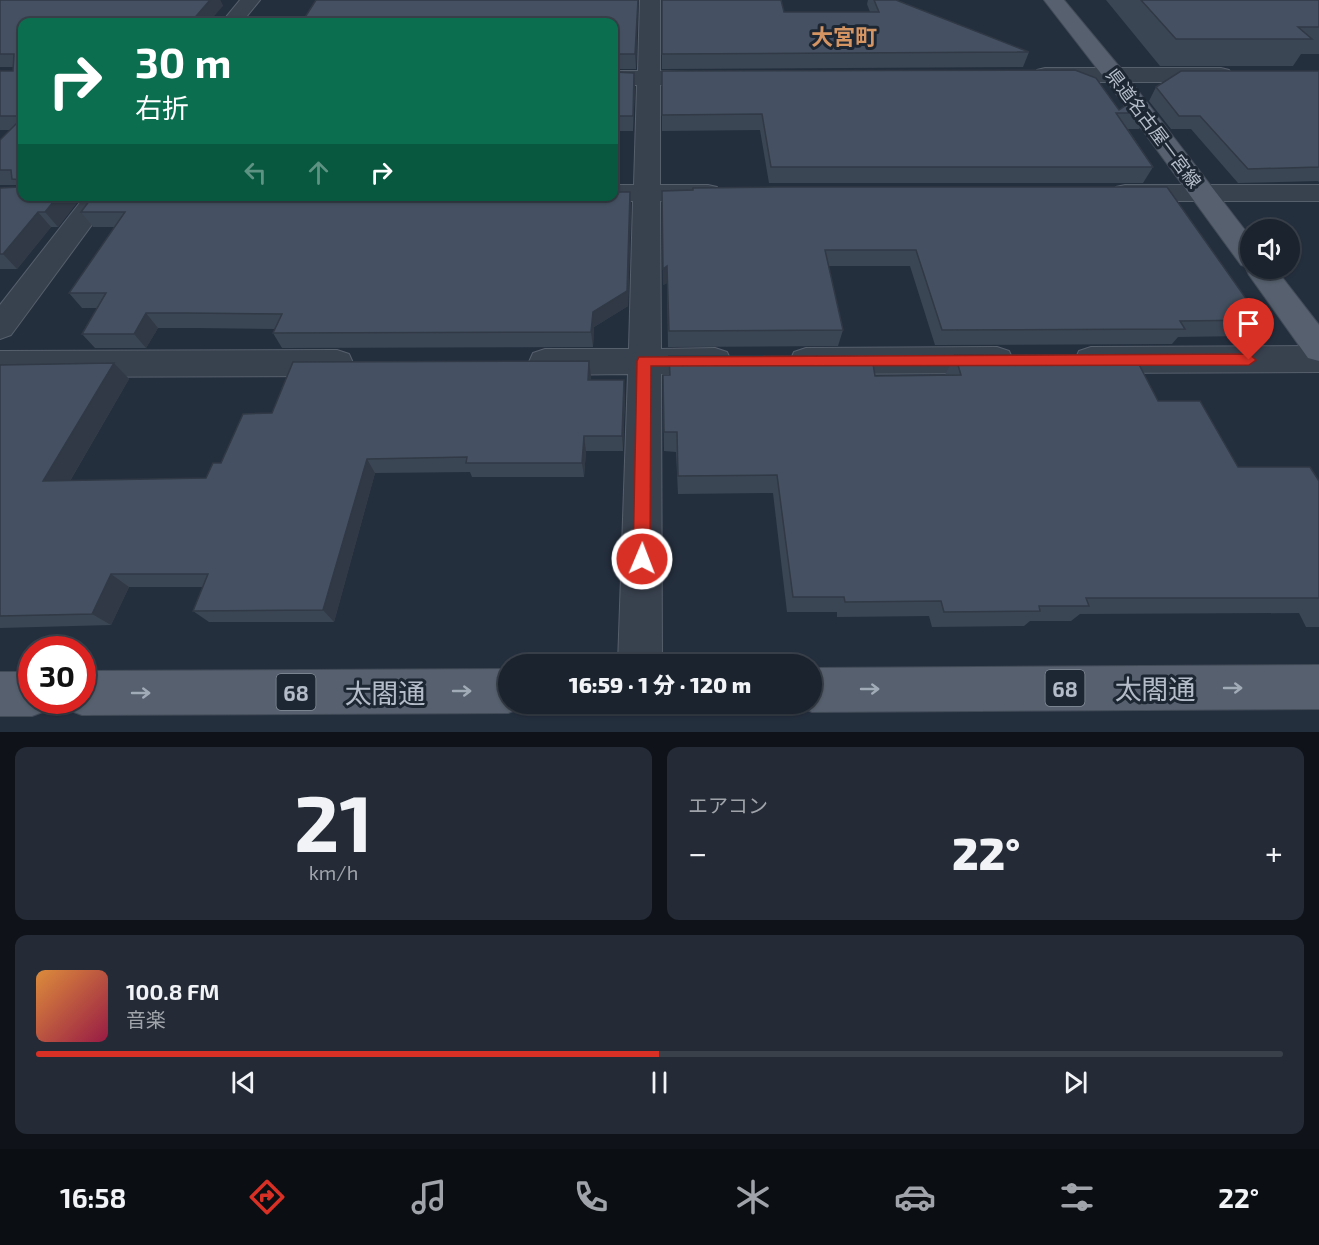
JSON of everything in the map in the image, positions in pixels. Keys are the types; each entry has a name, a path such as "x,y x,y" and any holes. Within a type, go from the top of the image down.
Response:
{"main road":[{"name":"県道名古屋一宮線","path":"1054,0 1114,75 1240,243"},
{"path":"1267,279 1319,349"},
{"name":"太閤通","path":"822,690 1319,687"},
{"name":"太閤通","path":"96,693 498,691"},
{"path":"0,694 18,694"}],"street":[{"path":"235,18 250,0"},
{"path":"640,654 650,0"},
{"path":"1020,76 1239,75"},
{"path":"618,78 730,78"},
{"path":"618,193 729,193"},
{"path":"1096,193 1319,193"},
{"path":"0,327 96,201"},
{"path":"1062,360 1319,359"},
{"path":"512,362 1027,360"},
{"path":"0,364 369,363"}],"building":[{"path":"0,0 210,0 194,18 18,18 18,116 0,116 0,71 13,71 14,54 0,54"},
{"path":"316,0 638,0 635,54 618,54 618,18 305,18"},
{"path":"662,0 781,0 784,12 879,12 874,0 896,0 1029,52 662,54"},
{"path":"1141,0 1319,0 1319,27 1298,27 1312,39 1176,39"},
{"path":"1075,70 1096,78 1119,110 1137,98 1149,113 1116,113 1153,167 771,167 762,114 662,115 662,71"},
{"path":"1181,71 1319,71 1319,167 1248,169 1200,116 1179,116 1156,87"},
{"path":"618,72 634,73 633,116 618,116"},
{"path":"18,122 18,180 12,179 11,170 0,170 0,140"},
{"path":"18,187 18,201 54,201 45,212 38,212 3,254 0,254 0,188"},
{"path":"1167,187 1252,307 1248,307 1257,320 1180,321 1185,329 942,330 916,250 825,250 843,330 669,331 667,266 663,269 662,191 693,190 693,188"},
{"path":"618,192 630,192 627,291 593,312 591,332 273,333 282,314 146,313 134,334 82,334 106,293 69,293 125,212 81,212 89,201 618,201"},
{"path":"955,355 1134,355 1158,401 1200,401 1238,467 1310,467 1319,481 1319,598 1086,598 1089,606 1039,606 1040,611 944,612 941,601 845,602 844,597 793,597 777,475 678,476 677,432 664,432 663,375 670,375 669,356 851,356 853,364 873,364 875,376 961,375"},
{"path":"589,361 588,380 624,380 622,436 584,436 582,463 466,463 467,457 367,459 323,610 193,611 208,574 111,574 92,614 0,616 0,365 114,363 43,481 206,478 213,463 221,463 243,414 272,413 293,362"}],"district":[{"name":"大宮町","path":"844,36"}],"route":[{"path":"642,559 644,361 1249,360"}]}
